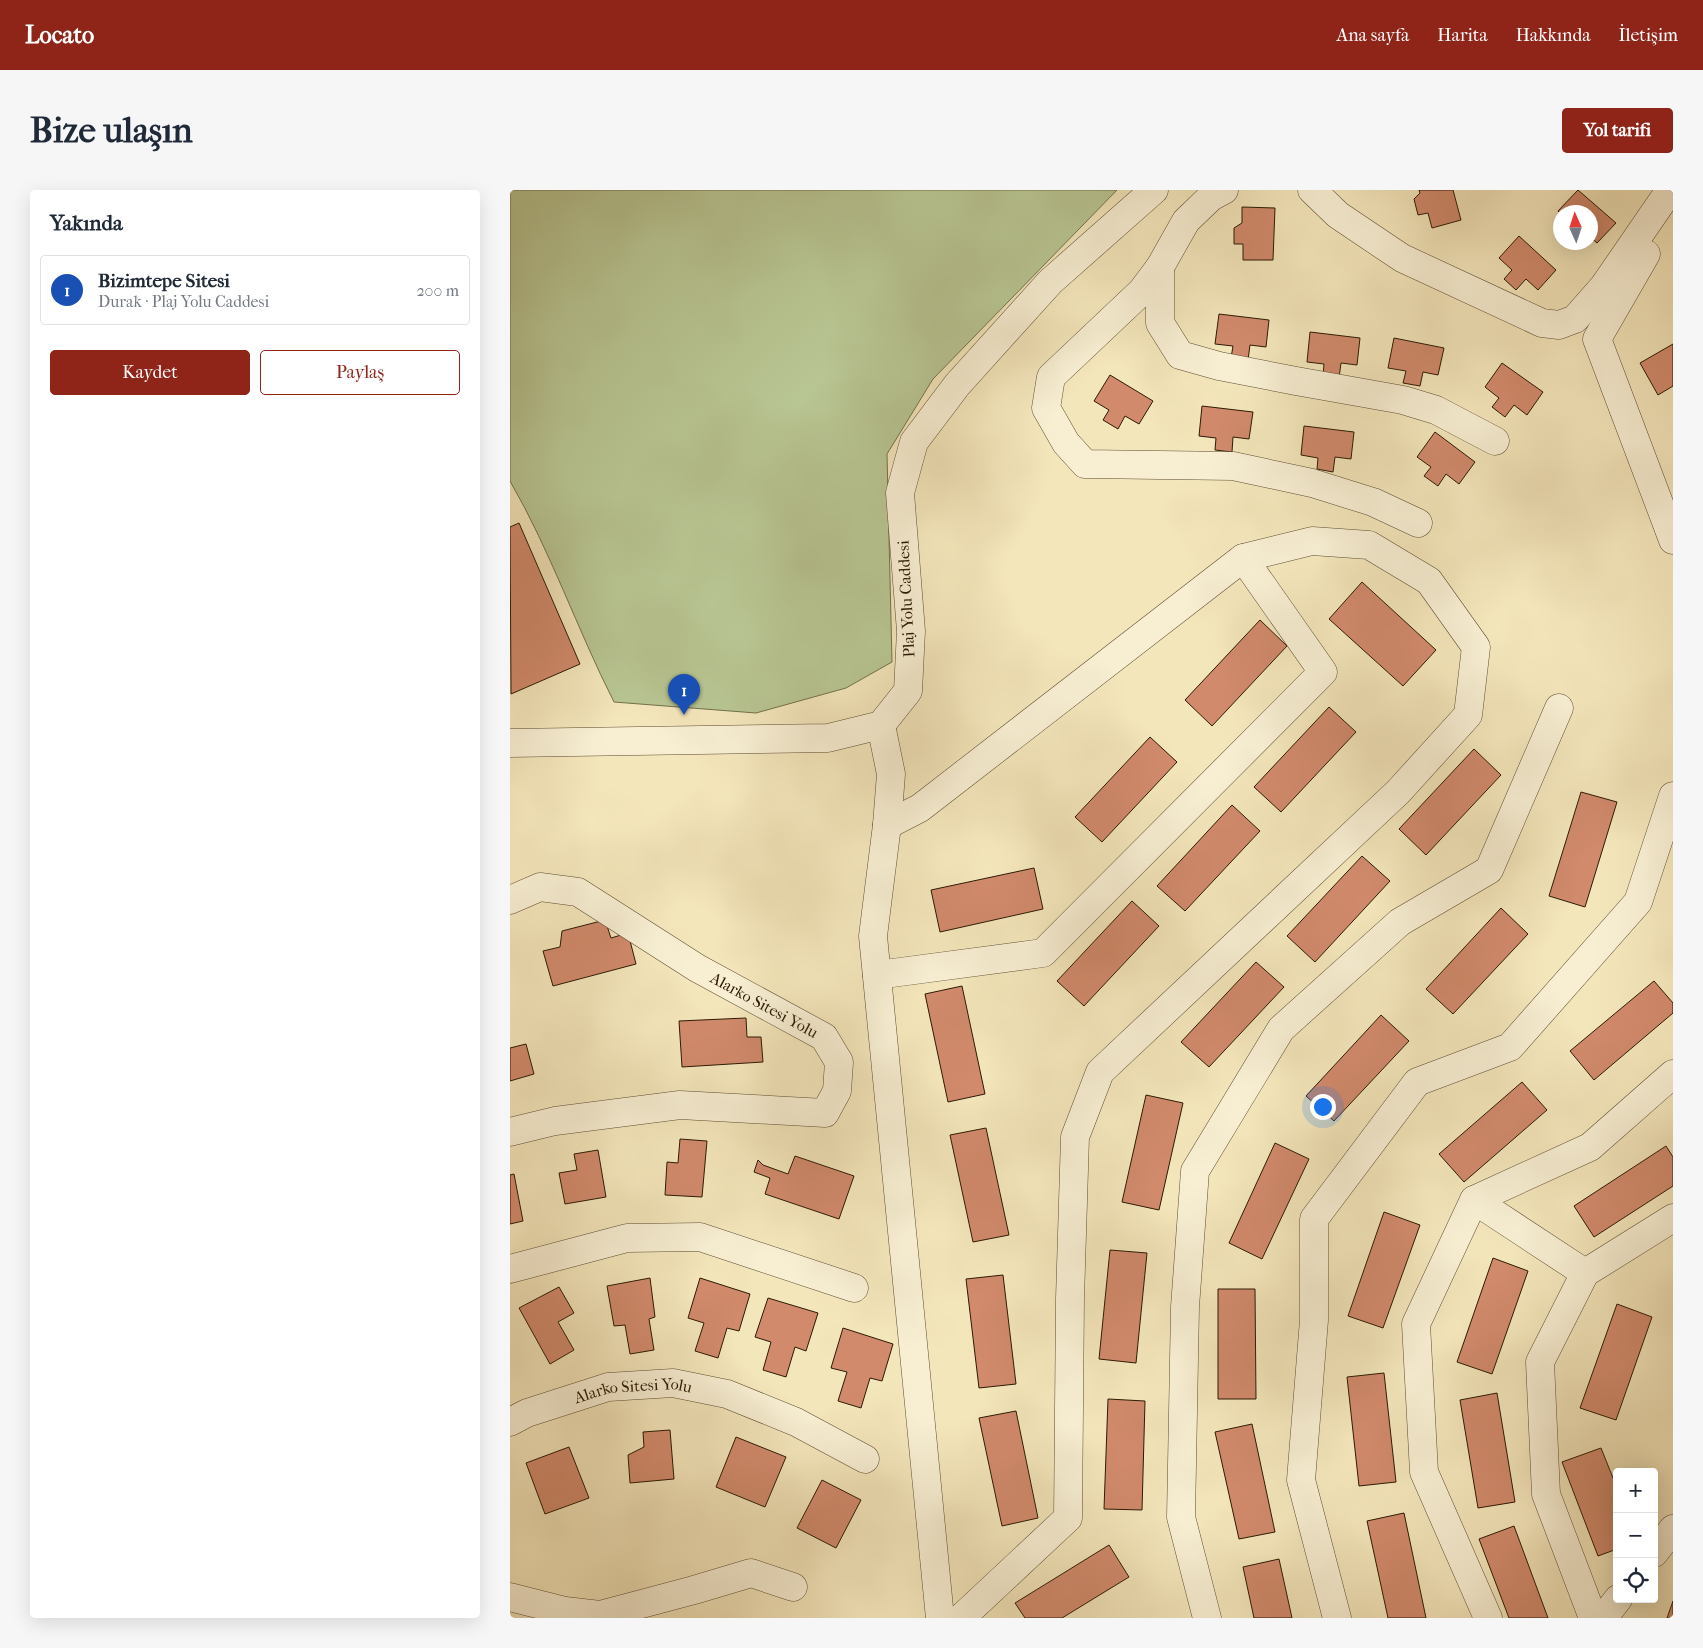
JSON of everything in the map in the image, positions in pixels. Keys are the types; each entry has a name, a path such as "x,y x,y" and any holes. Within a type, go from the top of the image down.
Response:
{"street":[{"name":"Plaj Yolu Caddesi","path":"881,725 908,691 911,631 900,493 914,442 957,386 1050,282 1154,190"},
{"path":"1224,190 1211,197 1186,220 1160,268 1142,290 1051,377 1046,408 1066,442 1086,464 1233,466 1312,483 1338,491 1373,502 1418,523"},
{"path":"1312,190 1338,215 1402,258 1542,323 1559,325 1576,319 1604,286 1670,190"},
{"path":"1673,208 1597,339 1673,540"},
{"path":"1160,268 1160,323 1180,355 1219,366 1403,400 1436,410 1495,440"},
{"path":"887,825 920,808 1244,558 1312,541 1369,545 1429,582 1476,647 1468,715 1398,792 1100,1072 1075,1137 1070,1299 1068,1518 961,1618"},
{"path":"877,975 1043,953 1323,672 1244,558"},
{"path":"1207,1618 1181,1516 1185,1306 1195,1171 1281,1029 1400,922 1489,870 1559,708"},
{"path":"510,742 828,738 881,725 891,774 887,825 873,936 940,1618"},
{"path":"1337,1618 1301,1480 1314,1320 1314,1220 1417,1082 1510,1047 1638,902 1673,796"},
{"name":"Alarko Sitesi Yolu","path":"510,900 540,887 578,892 697,968 824,1037 838,1062 837,1091 825,1113 680,1105 555,1121 510,1132"},
{"path":"1488,1618 1424,1472 1416,1324 1474,1200 1590,1147 1673,1074"},
{"path":"1474,1200 1585,1273"},
{"path":"1593,1618 1546,1494 1540,1362 1585,1273 1673,1218"},
{"path":"510,1269 627,1238 700,1237 854,1288"},
{"name":"Alarko Sitesi Yolu","path":"510,1422 527,1413 608,1387 673,1383 728,1394 796,1422 865,1459"},
{"path":"1658,1548 1673,1529"},
{"path":"510,1597 565,1611 600,1615 694,1590 751,1572 794,1587"},
{"path":"1603,1618 1615,1603"}],"green space":[{"path":"510,190 1117,190 933,379 887,454 892,662 846,688 756,713 614,702 538,535 510,481"}],"building":[{"path":"1419,190 1453,190 1461,220 1432,228 1428,213 1418,215 1414,199 1420,193"},
{"path":"1578,190 1595,205 1564,205"},
{"path":"1242,207 1275,208 1273,260 1243,260 1243,244 1234,244 1234,228 1242,223"},
{"path":"1598,207 1616,223 1598,242"},
{"path":"1519,236 1556,270 1538,290 1526,279 1516,290 1504,279 1512,270 1499,258"},
{"path":"1219,314 1269,320 1266,347 1250,345 1248,360 1231,358 1233,346 1215,344"},
{"path":"1310,332 1360,338 1357,365 1341,363 1339,378 1323,376 1324,364 1307,362"},
{"path":"1394,338 1444,348 1438,375 1423,372 1420,386 1403,383 1406,371 1388,368"},
{"path":"1673,344 1673,386 1658,395 1640,363"},
{"path":"1502,363 1543,392 1527,415 1514,405 1505,417 1492,407 1499,398 1485,387"},
{"path":"1110,375 1153,401 1139,424 1125,416 1118,429 1103,420 1109,410 1094,401"},
{"path":"1202,406 1253,412 1249,439 1233,437 1232,452 1215,450 1216,438 1199,436"},
{"path":"1304,426 1354,432 1351,459 1335,457 1333,472 1317,469 1318,458 1301,455"},
{"path":"1435,432 1475,462 1459,484 1446,474 1438,486 1424,476 1431,467 1417,457"},
{"path":"519,523 580,664 511,694 510,527"},
{"path":"1362,582 1436,650 1403,686 1329,619"},
{"path":"1260,620 1287,646 1212,726 1185,700"},
{"path":"1329,707 1356,732 1281,812 1254,787"},
{"path":"1150,737 1177,762 1102,842 1075,817"},
{"path":"1474,749 1501,775 1426,855 1399,829"},
{"path":"1581,792 1617,802 1585,907 1549,896"},
{"path":"1232,805 1260,831 1185,911 1157,886"},
{"path":"1362,856 1390,881 1315,962 1287,936"},
{"path":"1034,868 1043,909 940,932 931,890"},
{"path":"1132,901 1159,926 1084,1006 1057,981"},
{"path":"1501,908 1528,934 1453,1014 1426,989"},
{"path":"605,920 611,938 628,933 636,964 553,986 543,951 560,947 562,931"},
{"path":"1256,962 1284,987 1209,1067 1181,1042"},
{"path":"1654,981 1673,1003 1673,1013 1594,1080 1570,1051"},
{"path":"962,986 985,1094 948,1102 925,994"},
{"path":"1381,1015 1409,1041 1334,1121 1306,1096"},
{"path":"746,1018 747,1037 761,1037 763,1062 682,1067 679,1021"},
{"path":"526,1044 534,1074 510,1081 510,1048"},
{"path":"1522,1082 1547,1110 1464,1182 1439,1154"},
{"path":"1146,1095 1183,1103 1159,1210 1122,1202"},
{"path":"986,1128 1009,1235 973,1242 950,1135"},
{"path":"680,1139 707,1141 702,1197 665,1195 667,1162 678,1163"},
{"path":"1275,1143 1309,1159 1262,1259 1229,1243"},
{"path":"1666,1146 1673,1157 1673,1186 1594,1237 1574,1206"},
{"path":"598,1150 606,1197 565,1204 559,1173 577,1170 574,1154"},
{"path":"795,1156 854,1176 839,1219 765,1194 770,1178 754,1172 758,1160 763,1165 788,1174"},
{"path":"514,1174 523,1221 510,1224 510,1175"},
{"path":"1384,1212 1420,1225 1383,1328 1348,1316"},
{"path":"1110,1250 1147,1253 1136,1363 1099,1359"},
{"path":"1493,1258 1528,1271 1492,1374 1457,1362"},
{"path":"1003,1275 1016,1384 979,1388 966,1279"},
{"path":"650,1278 655,1317 649,1319 654,1350 630,1354 625,1325 614,1326 607,1286"},
{"path":"700,1278 750,1294 739,1331 727,1328 718,1358 695,1351 704,1323 688,1318"},
{"path":"559,1287 574,1313 558,1322 574,1350 550,1364 519,1308"},
{"path":"1218,1289 1255,1289 1256,1399 1218,1399"},
{"path":"768,1298 818,1313 806,1351 795,1347 786,1377 763,1370 771,1342 755,1337"},
{"path":"1617,1304 1652,1317 1616,1420 1580,1408"},
{"path":"843,1328 893,1344 882,1381 870,1378 861,1408 838,1401 847,1372 831,1368"},
{"path":"1384,1373 1396,1482 1359,1486 1347,1377"},
{"path":"1497,1393 1515,1502 1478,1508 1460,1400"},
{"path":"1108,1399 1145,1401 1142,1510 1104,1509"},
{"path":"1016,1411 1038,1518 1002,1526 979,1418"},
{"path":"1252,1424 1275,1532 1239,1539 1215,1432"},
{"path":"670,1430 674,1479 630,1483 628,1455 644,1447 643,1432"},
{"path":"736,1437 786,1457 765,1507 716,1487"},
{"path":"569,1447 589,1498 545,1514 526,1463"},
{"path":"1601,1448 1613,1478 1613,1550 1598,1556 1562,1462"},
{"path":"822,1480 861,1500 836,1548 797,1528"},
{"path":"1404,1513 1426,1618 1388,1618 1367,1521"},
{"path":"1514,1526 1548,1618 1509,1618 1479,1539"},
{"path":"1109,1545 1129,1577 1062,1618 1025,1618 1015,1603"},
{"path":"1279,1559 1292,1618 1254,1618 1243,1567"},
{"path":"1673,1601 1673,1618 1667,1618"}],"place":[{"name":"Bizimtepe Sitesi","path":"684,715"}]}
